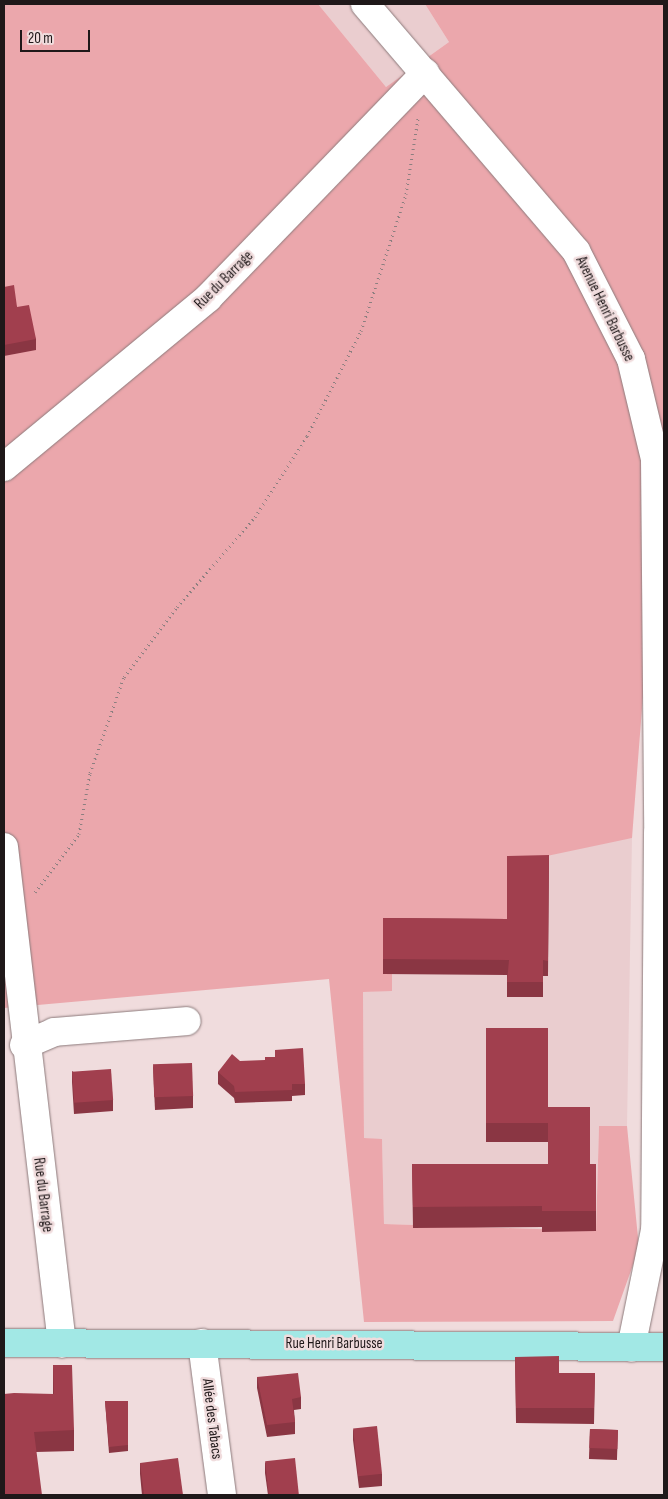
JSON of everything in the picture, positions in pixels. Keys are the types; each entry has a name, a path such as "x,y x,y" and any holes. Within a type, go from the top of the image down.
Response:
{"main road":[{"name":"Rue Henri Barbusse","path":"4,1343 664,1347"}],"street":[{"name":"Avenue Henri Barbusse","path":"365,4 576,251 631,359 655,459 661,831 655,1230 631,1348"},
{"name":"Rue du Barrage","path":"4,467 208,298 425,73"},
{"name":"Rue du Barrage","path":"4,847 24,1045 62,1344"},
{"path":"24,1045 54,1032 187,1021"},
{"name":"Allée des Tabacs","path":"202,1343 222,1495"}],"path":[{"path":"10,909 24,908 79,834 90,773 124,677 177,607 255,517 308,436 361,331 406,194 419,110"}],"shaded area":[{"path":"4,4 318,4 386,87 449,42 425,4 664,4 664,514 656,526 632,838 509,864 507,927 392,924 392,991 363,992 364,1138 382,1139 384,1224 596,1231 599,1126 627,1126 639,1248 613,1321 364,1322 329,979 4,1008"},
{"path":"318,4 425,4 449,42 386,87"},
{"path":"632,838 627,1126 599,1126 596,1231 384,1224 382,1140 364,1138 363,992 392,990 392,924 508,864 565,847"}],"building":[{"path":"14,285 17,307 29,305 36,339 4,345 4,287"},
{"path":"549,855 548,961 543,960 543,982 507,982 509,960 383,959 383,918 507,919 507,856"},
{"path":"486,1028 548,1028 548,1123 486,1123"},
{"path":"303,1048 305,1084 292,1084 292,1090 235,1092 234,1086 218,1072 232,1054 240,1061 265,1060 265,1057 275,1057 275,1050"},
{"path":"192,1063 193,1096 154,1097 153,1064"},
{"path":"111,1069 113,1100 74,1103 72,1072"},
{"path":"548,1107 590,1107 590,1164 596,1164 596,1211 542,1211 542,1206 413,1207 412,1164 548,1164"},
{"path":"559,1356 559,1373 595,1373 594,1408 516,1408 515,1357"},
{"path":"53,1365 72,1365 74,1430 34,1432 42,1495 4,1495 4,1394 54,1394"},
{"path":"298,1373 301,1397 292,1399 295,1422 267,1425 257,1377"},
{"path":"105,1401 128,1401 128,1445 109,1447"},
{"path":"377,1426 382,1474 358,1476 353,1429"},
{"path":"590,1429 618,1430 617,1449 589,1448"},
{"path":"178,1458 183,1495 144,1495 140,1463"},
{"path":"295,1458 299,1495 269,1495 265,1461"}]}
